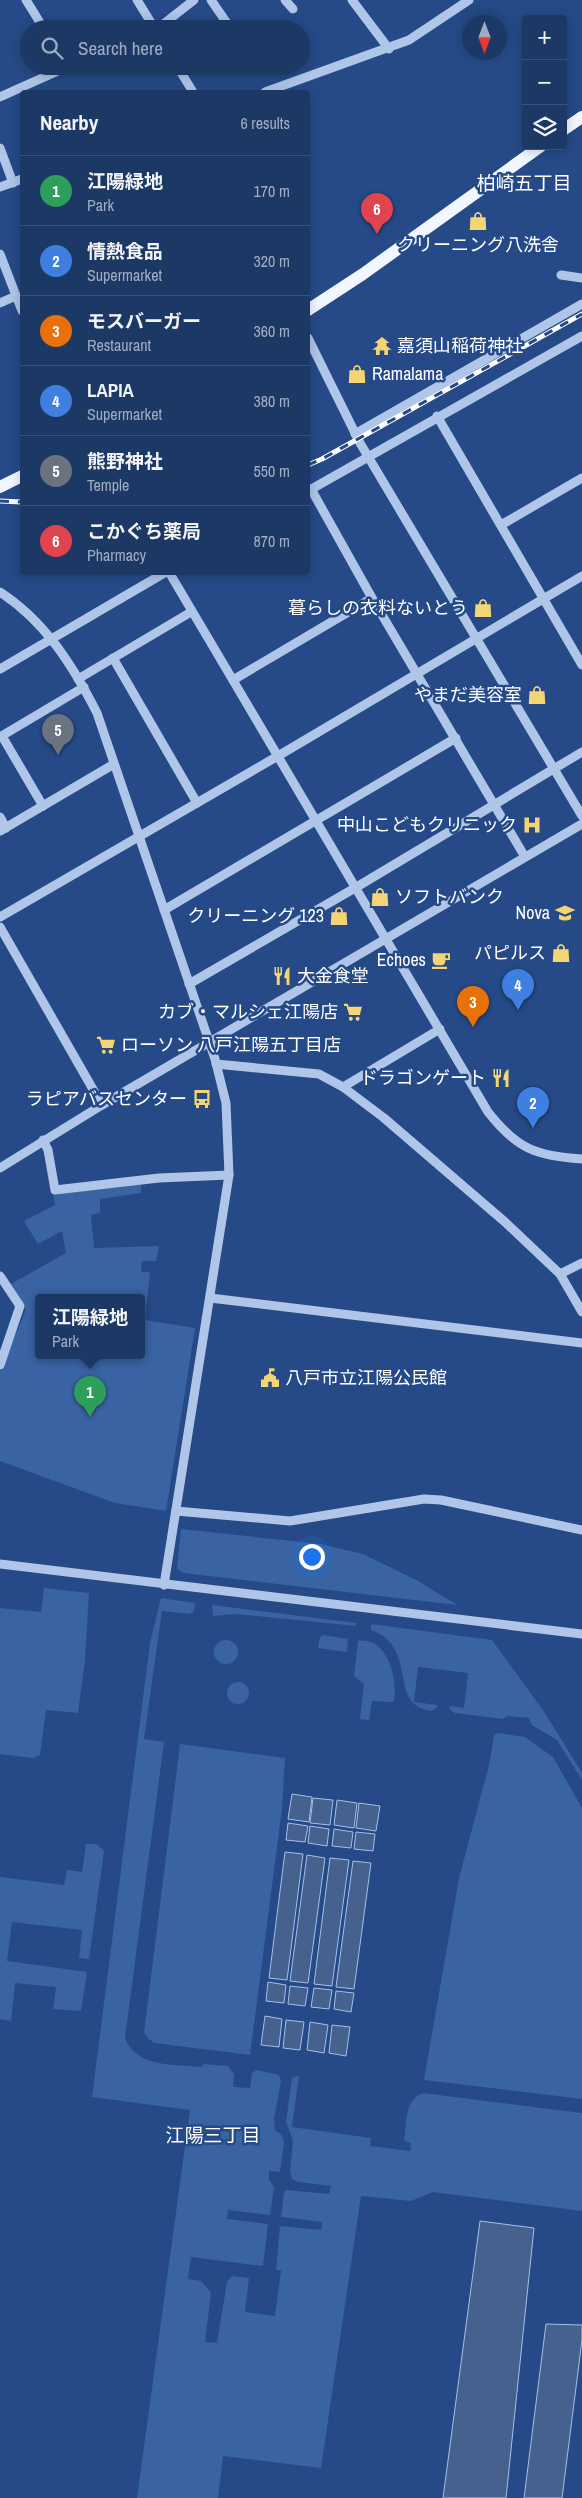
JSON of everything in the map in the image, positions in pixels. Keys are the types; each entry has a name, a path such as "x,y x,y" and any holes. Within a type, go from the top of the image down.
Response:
{"main road":[{"path":"567,127 582,117"},
{"path":"310,309 363,274 535,150"},
{"path":"0,487 20,477"}],"street":[{"path":"26,0 38,20"},
{"path":"137,0 150,20"},
{"path":"168,20 194,0"},
{"path":"210,0 224,20"},
{"path":"285,0 293,9"},
{"path":"352,0 389,49"},
{"path":"271,90 389,49 416,36 469,0"},
{"path":"0,97 50,75"},
{"path":"183,75 192,90"},
{"path":"0,148 13,183"},
{"path":"0,187 20,180"},
{"path":"0,254 20,306"},
{"path":"561,275 582,278"},
{"path":"0,303 16,296"},
{"path":"355,434 582,304"},
{"path":"310,489 437,416 582,336"},
{"path":"310,342 368,457 582,816"},
{"path":"437,416 582,665"},
{"path":"501,525 582,478"},
{"path":"310,492 495,803 525,857"},
{"path":"0,669 162,575"},
{"path":"169,575 488,1112 511,1138 531,1150 545,1155 582,1159"},
{"path":"0,917 418,674 582,576"},
{"path":"0,592 32,615 52,638 84,687 97,713 216,1064 226,1103 229,1175 164,1585"},
{"path":"233,680 372,598"},
{"path":"78,679 192,612"},
{"path":"113,658 197,803"},
{"path":"43,806 1,736 84,687"},
{"path":"164,910 456,738"},
{"path":"189,984 355,888 582,752"},
{"path":"0,817 3,829 114,764"},
{"path":"0,1168 102,1105 582,824"},
{"path":"0,927 102,1105"},
{"path":"343,1087 440,1029"},
{"path":"216,1064 319,1074 343,1087 384,1118 497,1215 560,1274 582,1312"},
{"path":"43,1140 48,1150 55,1190 159,1178 229,1175"},
{"path":"560,1274 582,1263"},
{"path":"0,1276 20,1306 0,1365"},
{"path":"210,1298 582,1343"},
{"path":"176,1511 290,1521 424,1499 442,1500 582,1530"},
{"path":"0,1564 582,1634"}],"shaded area":[{"path":"141,1184 141,1193 100,1199 100,1213 91,1215 94,1248 159,1246 156,1261 142,1261 141,1272 150,1272 145,1320 195,1328 166,1511 115,1503 0,1461 0,1372 25,1312 25,1306 11,1284 66,1253 62,1231 38,1244 24,1221 55,1205 53,1193"},
{"path":"181,1529 320,1544 363,1554 418,1581 457,1605 183,1573 177,1569"},
{"path":"44,1588 89,1593 85,1660 78,1713 46,1710 40,1755 33,1758 0,1754 0,1608 41,1612"},
{"path":"161,1598 195,1603 194,1611 190,1614 162,1611 144,1739 164,1742 125,2038 130,2048 138,2055 158,2063 202,2067 204,2064 228,2066 234,2074 233,2087 250,2088 252,2073 256,2070 279,2075 281,2081 274,2119 275,2130 281,2134 284,2142 280,2172 269,2171 269,2180 274,2187 270,2215 228,2210 227,2219 268,2224 263,2266 191,2257 188,2279 201,2281 211,2293 205,2342 217,2343 227,2282 232,2276 249,2278 245,2312 275,2316 281,2270 276,2270 280,2226 321,2230 322,2222 281,2217 284,2192 286,2190 329,2194 331,2186 298,2182 292,2179 290,2171 293,2141 286,2122 292,2078 299,2076 292,2127 371,2138 370,2146 410,2151 411,2143 404,2141 409,2106 417,2096 423,2093 582,2113 582,2211 433,2192 411,2201 361,2196 321,2468 223,2456 218,2498 137,2498 190,2110 92,2097 150,1643"},
{"path":"212,1605 356,1623 356,1626 236,1614 213,1616"},
{"path":"371,1624 492,1640 545,1713 582,1773 582,1780 557,1740 532,1725 529,1718 507,1716 503,1719 455,1713 450,1710 450,1706 464,1708 468,1673 418,1667 414,1702 437,1705 437,1707 432,1711 418,1707 410,1699 405,1688 400,1662 395,1649 386,1638 371,1630"},
{"path":"323,1635 348,1639 347,1652 318,1648 320,1637"},
{"path":"226,1640 231,1641 237,1647 237,1657 231,1663 226,1664 221,1663 215,1657 214,1652 215,1647 221,1641"},
{"path":"358,1641 368,1641 376,1645 383,1652 388,1660 394,1681 394,1701 372,1701 369,1720 360,1719 364,1684 354,1676"},
{"path":"238,1682 246,1685 249,1693 246,1701 238,1704 230,1701 227,1693 230,1685"},
{"path":"498,1733 525,1737 553,1757 582,1808 582,2099 424,2080 459,1878 489,1765 494,1735"},
{"path":"180,1744 285,1758 282,1809 250,2055 154,2043 144,2032"},
{"path":"292,1794 312,1797 309,1822 288,1819"},
{"path":"313,1798 333,1800 330,1825 310,1823"},
{"path":"337,1800 357,1803 354,1828 334,1825"},
{"path":"359,1803 380,1806 376,1831 356,1828"},
{"path":"288,1823 308,1826 305,1842 286,1840"},
{"path":"310,1826 329,1829 327,1846 308,1843"},
{"path":"334,1829 353,1832 351,1848 332,1846"},
{"path":"356,1832 375,1834 373,1851 354,1849"},
{"path":"86,1844 96,1844 104,1851 89,1959 79,1958 82,1930 12,1922 7,1961 87,1972 81,2011 53,2009 56,1987 15,1983 11,2021 0,2019 0,1877 64,1885 67,1870 82,1872"},
{"path":"285,1852 303,1854 287,1980 269,1978"},
{"path":"307,1855 325,1858 308,1983 290,1981"},
{"path":"330,1858 349,1860 332,1986 314,1984"},
{"path":"353,1861 371,1863 354,1989 336,1987"},
{"path":"268,1982 286,1985 284,2003 266,2001"},
{"path":"290,1986 308,1988 305,2006 288,2004"},
{"path":"314,1988 332,1990 329,2009 311,2007"},
{"path":"336,1991 354,1993 351,2012 334,2009"},
{"path":"265,2016 282,2019 279,2047 261,2045"},
{"path":"286,2020 304,2022 300,2050 283,2048"},
{"path":"310,2022 328,2025 324,2053 307,2050"},
{"path":"332,2025 350,2027 346,2056 329,2053"},
{"path":"480,2221 534,2228 506,2498 443,2498"},
{"path":"546,2324 582,2325 582,2340 562,2498 524,2498"}],"railway":[{"path":"310,464 582,314"},
{"path":"0,501 20,502"}],"place":[{"name":"クリーニング八洗舎","path":"478,221"},
{"name":"こかぐち薬局","path":"377,234"},
{"name":"嘉須山稲荷神社","path":"382,346"},
{"name":"Ramalama","path":"357,374"},
{"name":"暮らしの衣料ないとう","path":"483,608"},
{"name":"やまだ美容室","path":"537,695"},
{"name":"熊野神社","path":"58,755"},
{"name":"中山こどもクリニック","path":"532,825"},
{"name":"ソフトバンク","path":"380,897"},
{"name":"Nova","path":"565,913"},
{"name":"クリーニング 123","path":"339,916"},
{"name":"パピルス","path":"561,953"},
{"name":"Echoes","path":"441,960"},
{"name":"大金食堂","path":"282,976"},
{"name":"LAPIA","path":"518,1010"},
{"name":"カブ・マルシェ江陽店","path":"353,1012"},
{"name":"モスバーガー","path":"473,1027"},
{"name":"ローソン 八戸江陽五丁目店","path":"106,1045"},
{"name":"ドラゴンゲート","path":"501,1078"},
{"name":"ラピアバスセンター","path":"202,1099"},
{"name":"情熱食品","path":"533,1128"},
{"name":"八戸市立江陽公民館","path":"270,1378"},
{"name":"江陽緑地","path":"90,1417"}],"district":[{"name":"柏崎五丁目","path":"524,183"},
{"name":"江陽三丁目","path":"213,2135"}]}
